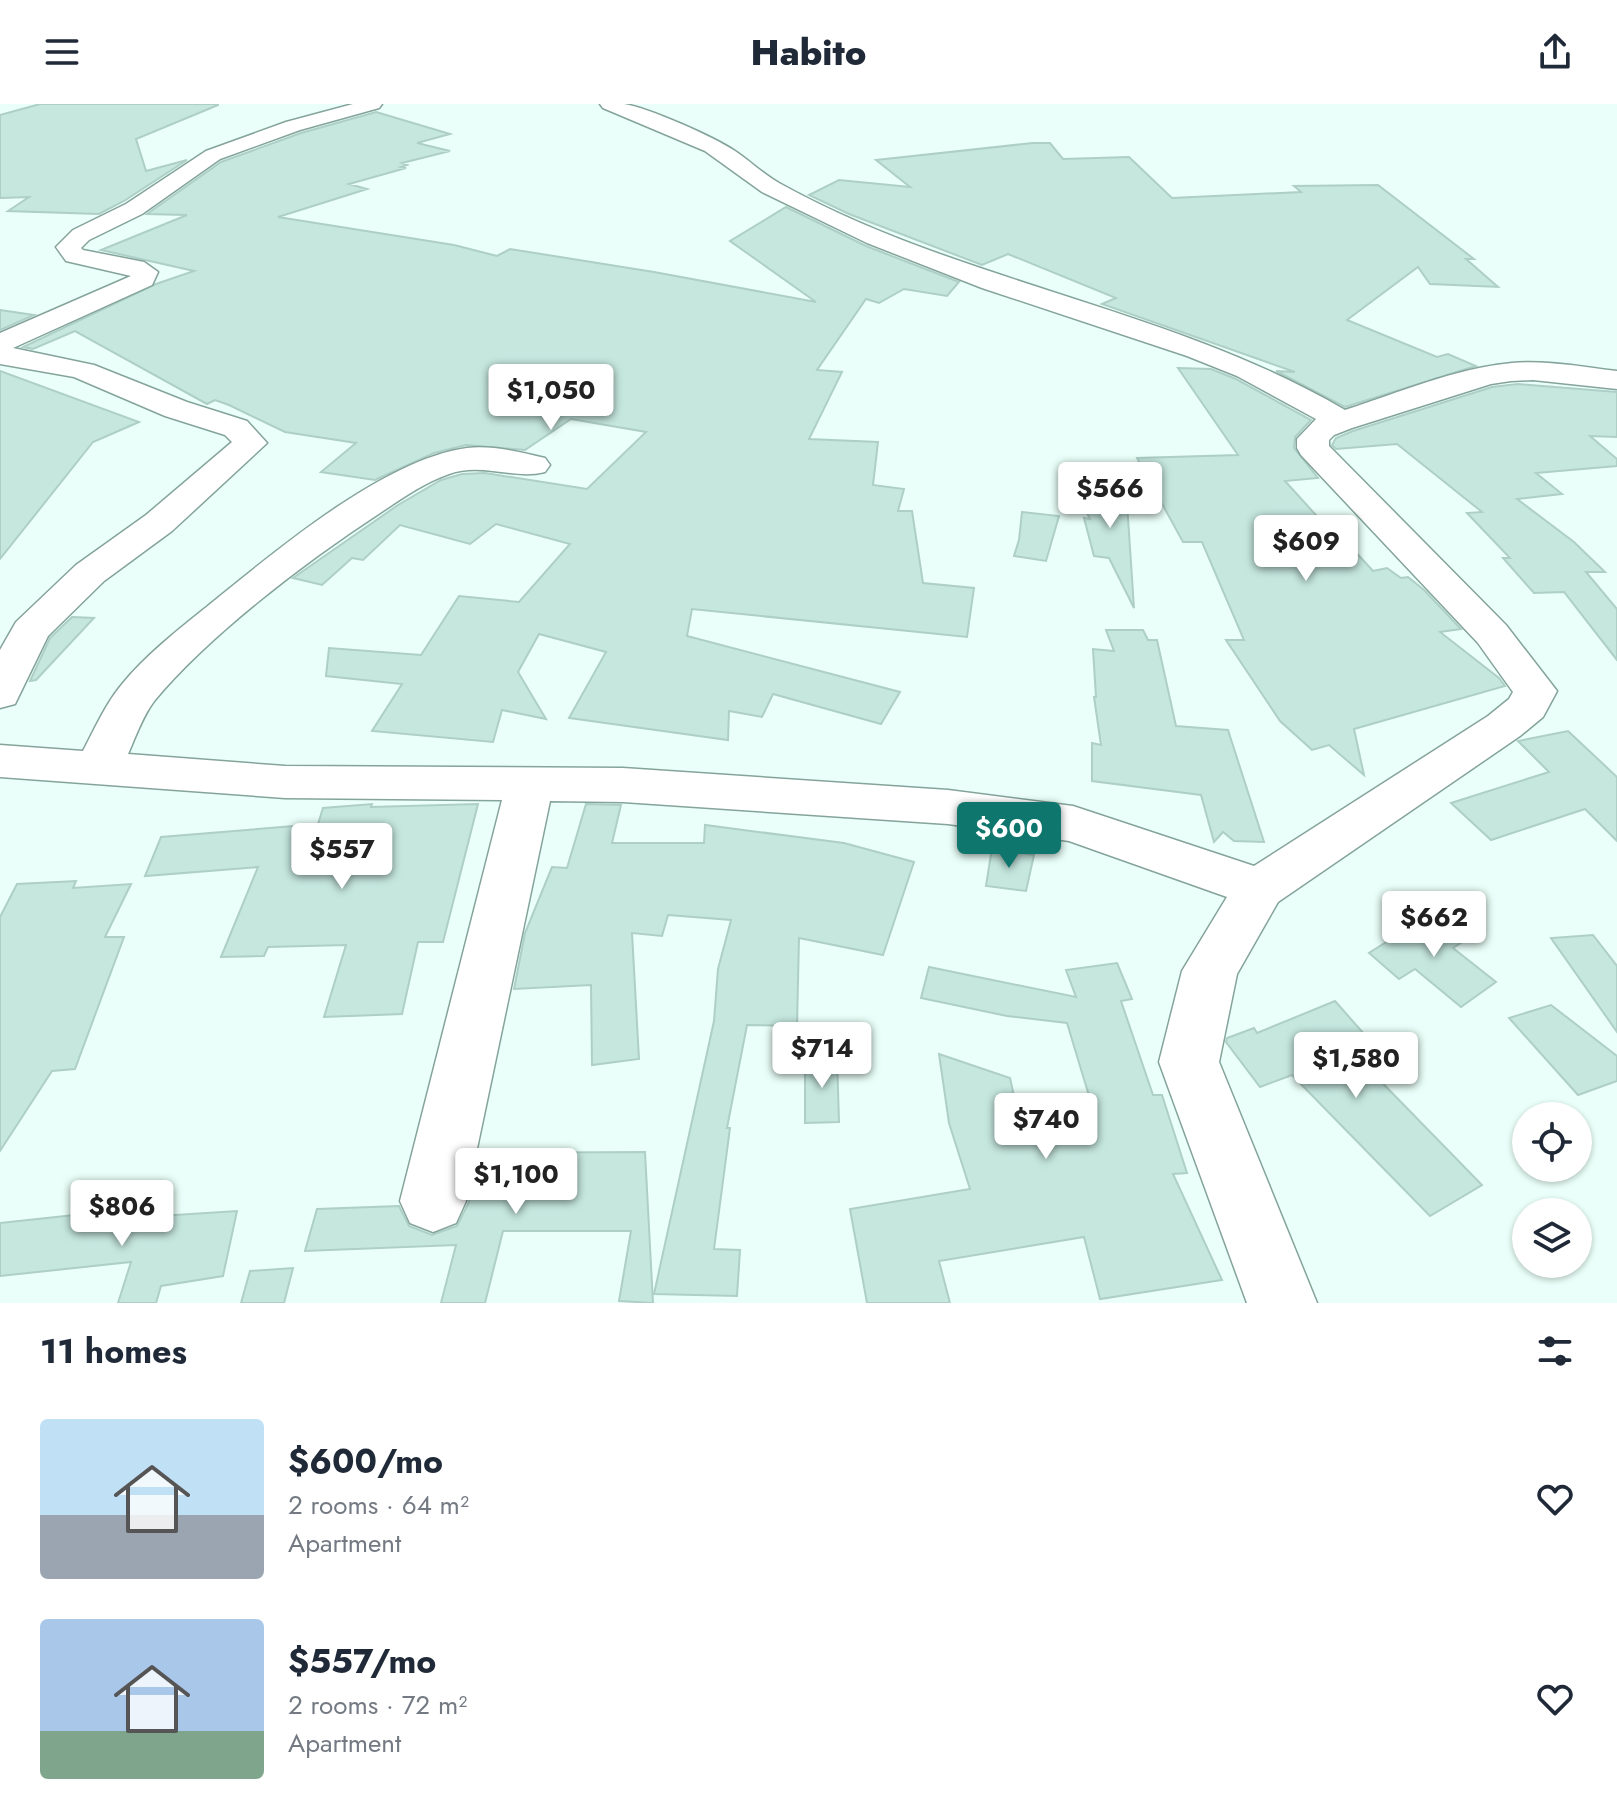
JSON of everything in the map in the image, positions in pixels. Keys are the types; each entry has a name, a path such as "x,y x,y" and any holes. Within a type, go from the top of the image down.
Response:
{"street":[{"path":"0,343 143,280 145,272 135,267 75,256 68,247 81,235 134,209 213,155 293,126 373,104"},
{"path":"609,104 727,155 767,186 865,232 1000,287 1267,377 1298,392 1341,421"},
{"path":"0,355 40,360 84,371 176,409 236,428 251,443 159,523 90,573 30,631 0,694"},
{"path":"1282,1303 1189,1062 1210,971 1260,888 1504,726 1527,707 1535,691 1492,634 1313,448 1313,439 1323,428 1341,421 1486,376 1533,371 1617,380"},
{"path":"97,769 139,691 231,608 397,485 430,468 468,458 533,465"},
{"path":"0,761 285,782 623,785 948,807 1073,824 1260,888"},
{"path":"433,1201 530,785"}],"building":[{"path":"40,104 218,105 136,139 146,171 187,160 99,214 8,211 29,197 0,198 0,115"},
{"path":"376,112 450,134 417,143 450,151 402,163 407,165 401,167 406,168 349,184 367,189 278,217 454,245 497,256 510,249 816,302 730,241 786,207 866,246 959,282 947,296 904,289 879,303 866,299 817,370 842,372 809,439 878,442 873,485 904,489 898,511 912,511 923,583 974,588 967,637 692,609 687,636 900,692 881,724 773,694 762,717 729,711 728,740 569,718 606,652 539,634 518,672 546,719 502,710 493,742 372,731 402,684 326,676 329,648 421,655 459,596 519,602 570,544 496,524 470,544 400,525 363,560 352,558 322,585 293,578 398,505 441,480 462,474 485,473 587,489 646,432 571,419 525,450 466,445 434,453 375,480 321,472 356,443 285,432 229,405 215,400 207,404 75,331 33,349 23,347 156,284 194,271 101,250 187,215 147,214 221,162 301,133"},
{"path":"1050,143 1063,159 1129,157 1172,198 1301,192 1294,186 1378,185 1474,259 1466,259 1498,287 1430,284 1418,267 1347,320 1437,357 1448,354 1476,366 1345,407 1276,371 1295,372 1102,304 1116,298 1008,254 982,265 849,214 809,195 839,180 910,187 876,160"},
{"path":"0,310 34,315 0,330"},
{"path":"1178,368 1211,369 1236,379 1311,420 1295,437 1294,448 1318,478 1285,481 1335,536 1341,536 1373,571 1387,568 1401,578 1408,577 1424,590 1461,629 1440,632 1505,686 1354,729 1364,775 1329,745 1312,750 1280,721 1226,640 1244,640 1202,542 1183,542 1137,458 1238,455"},
{"path":"0,371 139,422 93,442 0,559"},
{"path":"1518,384 1617,392 1617,437 1590,436 1617,459 1617,466 1536,473 1562,494 1517,499 1574,542 1605,572 1586,572 1617,609 1617,660 1564,592 1534,593 1503,558 1510,558 1467,513 1482,512 1397,444 1336,449 1332,445 1336,438 1353,431 1492,387"},
{"path":"1126,488 1134,608 1109,558 1094,556 1084,518 1090,519 1075,490"},
{"path":"1022,512 1059,516 1046,561 1014,556"},
{"path":"72,617 94,618 36,680 30,681 50,638"},
{"path":"1106,630 1143,630 1148,640 1157,640 1176,726 1228,730 1264,842 1234,841 1223,832 1214,842 1201,795 1092,781 1092,743 1101,745 1094,697 1093,649 1114,651"},
{"path":"1568,731 1617,777 1617,841 1585,809 1491,840 1451,803 1549,772 1518,741"},
{"path":"372,804 371,807 478,804 443,942 418,942 402,1014 324,1017 346,945 268,947 264,956 221,957 258,867 145,876 161,837 318,824 323,808"},
{"path":"586,804 621,805 612,843 704,843 705,825 844,843 914,862 883,955 799,938 797,1026 747,1025 727,1128 730,1128 714,1249 740,1250 737,1296 654,1294 714,1021 718,969 731,920 668,915 662,936 632,933 639,1059 592,1065 591,985 514,989 525,933 552,867 567,868"},
{"path":"992,848 1034,855 1026,891 986,886"},
{"path":"76,881 73,888 131,884 105,937 124,937 75,1069 52,1071 0,1151 0,917 17,884"},
{"path":"1433,913 1467,939 1453,948 1496,982 1461,1007 1415,969 1399,979 1369,953"},
{"path":"1593,935 1617,966 1617,1032 1551,938"},
{"path":"1117,963 1132,999 1121,1001 1153,1095 1162,1095 1187,1173 1173,1174 1222,1280 1100,1299 1084,1237 939,1261 950,1303 867,1303 850,1209 970,1189 949,1123 939,1054 1010,1078 1014,1096 1020,1095 1029,1121 1093,1109 1067,1023 1007,1016 921,998 929,967 1076,997 1066,970"},
{"path":"1335,1001 1380,1052 1360,1060 1482,1185 1430,1216 1292,1075 1260,1087 1226,1042 1227,1038 1254,1028 1257,1033"},
{"path":"1551,1005 1617,1056 1617,1081 1578,1095 1509,1018"},
{"path":"837,1057 839,1122 805,1123 805,1058"},
{"path":"645,1152 653,1303 619,1301 631,1231 503,1231 485,1303 441,1303 456,1245 305,1251 317,1209 399,1206 409,1226 432,1235 457,1226 469,1202 479,1153"},
{"path":"131,1209 128,1218 237,1211 223,1276 161,1286 156,1303 118,1303 131,1262 0,1276 0,1223"},
{"path":"293,1268 284,1303 241,1303 250,1271"}]}
